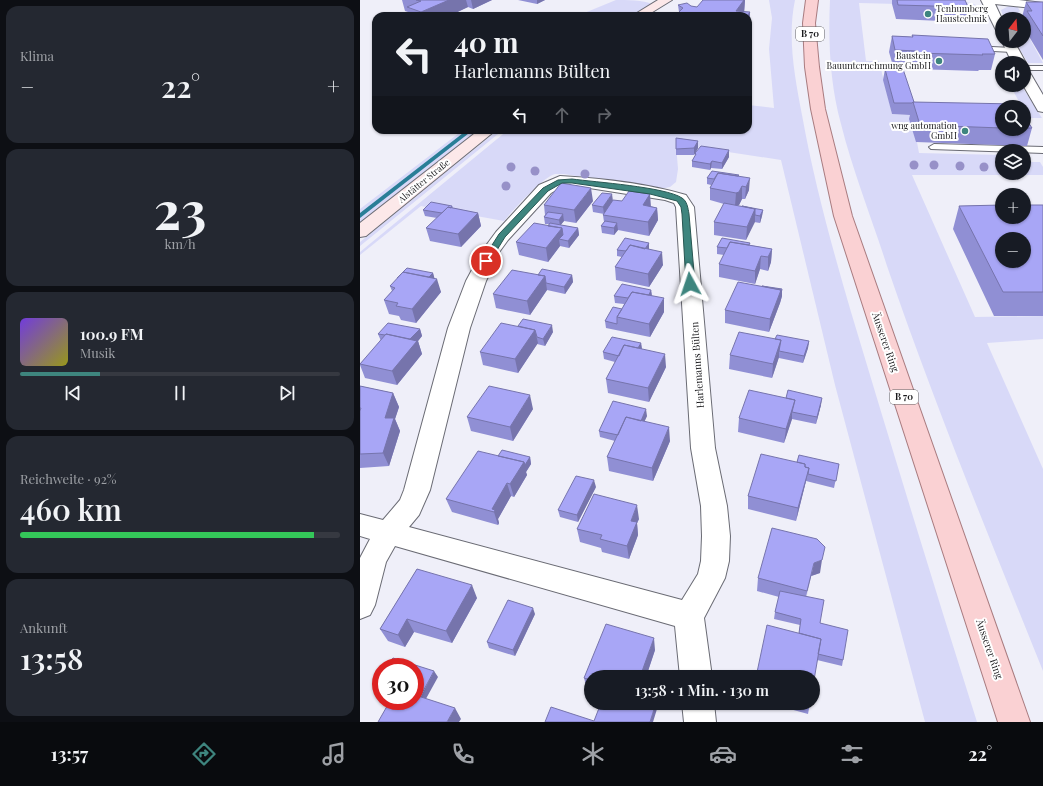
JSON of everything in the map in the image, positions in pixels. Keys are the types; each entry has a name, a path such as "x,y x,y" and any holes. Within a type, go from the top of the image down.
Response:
{"main road":[{"path":"645,12 666,0"},
{"name":"Äusserer Ring","path":"812,0 810,23 812,67 818,109 843,216 1014,722"},
{"name":"Alstätter Straße","path":"360,232 483,134"}],"street":[{"path":"987,0 1043,6"},
{"path":"987,0 995,16"},
{"path":"1031,86 1042,106"},
{"name":"Harlemanns Bülten","path":"360,605 373,560 388,532 410,507 417,490 459,328 476,281 491,251 502,236 545,189 560,181 583,182 667,195 680,199 685,207 703,448 714,506 715,521 715,561 711,578 689,616"},
{"path":"360,525 689,616 695,670"},
{"path":"699,710 700,722"}],"lane":[{"path":"968,48 995,46"},
{"path":"1031,68 1043,68"},
{"path":"934,147 1043,150"}],"shaded area":[{"path":"616,0 640,1 652,4 637,12 587,12"},
{"path":"769,0 795,0 792,29 793,58 799,101 824,214 866,363 977,722 925,722 835,385 781,160 676,144 678,169 676,182 670,187 660,189 564,174 555,174 543,181 504,221 421,206 360,255 360,252 503,134 752,134 752,105 774,108 769,49 772,18"},
{"path":"830,0 949,0 971,3 976,5 981,12 964,11 937,5 859,3 866,61 879,61 892,114 912,115 919,153 995,155 995,175 912,175 975,317 1043,316 1043,339 987,343 1043,469 1043,671 962,470 905,317 851,160 834,94 829,31"},
{"path":"1009,6 1017,6 1020,11 1002,12 1001,10"},
{"path":"1031,41 1043,63 1031,63 1031,56 1024,56 1019,48 1031,48"},
{"path":"1014,92 1025,92 1031,100 1018,100"},
{"path":"1031,101 1042,118 1031,118"},
{"path":"458,134 474,134 360,224 360,209"},
{"path":"493,134 498,134 360,246 360,242"},
{"path":"1031,162 1040,162 1043,167 1043,175 1031,175"}],"building":[{"path":"416,0 449,0 421,12 407,7 421,1"},
{"path":"703,0 744,0 736,11 750,12 679,12 683,8 678,5 687,3 691,6 697,7"},
{"path":"897,0 965,0 968,7 898,5"},
{"path":"1026,2 1043,2 1043,36 1031,17 1031,12 1027,11 1032,11"},
{"path":"912,35 988,39 995,54 917,53 917,51 895,50 892,36 913,37"},
{"path":"885,69 903,69 914,102 894,103"},
{"path":"913,102 995,104 995,128 920,125"},
{"path":"676,138 698,141 694,148 676,149"},
{"path":"701,146 729,150 722,163 712,161 710,164 692,161 696,154 695,153"},
{"path":"712,171 739,175 718,173 714,179 707,178"},
{"path":"718,173 750,178 746,187 742,186 739,192 736,193 710,188"},
{"path":"561,183 591,188 574,210 544,205"},
{"path":"629,191 650,194 643,205 657,208 648,222 603,215 613,200 622,201"},
{"path":"602,193 612,194 603,207 592,205"},
{"path":"431,202 452,206 451,208 448,207 442,213 423,210"},
{"path":"724,203 755,209 747,227 714,222"},
{"path":"995,205 995,224 1031,224 1031,205 1043,205 1043,292 1003,292 959,206"},
{"path":"742,206 763,210 760,216 755,215 755,209"},
{"path":"448,207 478,213 458,234 426,228"},
{"path":"548,212 563,214 559,220 544,217"},
{"path":"605,221 617,223 614,228 601,226"},
{"path":"534,223 562,228 546,248 516,242"},
{"path":"550,223 578,228 568,241 559,239 563,235 562,228 548,226"},
{"path":"625,238 649,243 645,249 630,245 626,251 617,250"},
{"path":"722,238 750,243 749,245 730,242 727,248 717,247"},
{"path":"730,242 772,249 768,257 761,256 755,271 719,264"},
{"path":"630,245 662,252 648,274 615,267"},
{"path":"407,268 433,273 429,277 403,272"},
{"path":"542,269 572,275 564,287 546,283 545,276 538,275"},
{"path":"512,270 545,276 527,301 493,294"},
{"path":"403,272 437,279 412,309 396,306 398,303 384,300 395,288 390,286"},
{"path":"738,282 781,290 770,319 725,310"},
{"path":"622,284 651,290 649,295 632,292 628,298 614,296"},
{"path":"762,286 782,289 781,294 781,290"},
{"path":"632,292 664,298 649,324 617,317"},
{"path":"613,307 622,309 617,317 617,324 605,321"},
{"path":"523,319 552,325 543,339 537,337 535,330 518,326"},
{"path":"388,323 420,329 410,339 386,334 378,334"},
{"path":"501,323 535,330 515,359 480,352"},
{"path":"739,332 781,340 773,364 730,355"},
{"path":"386,334 417,341 392,371 360,364"},
{"path":"777,335 809,341 804,356 779,351 781,340 775,339"},
{"path":"612,337 641,343 638,348 624,345 619,356 603,352"},
{"path":"624,345 665,354 648,388 606,379"},
{"path":"360,386 393,393 385,418 394,418 383,453 360,454"},
{"path":"489,386 530,395 510,427 467,417"},
{"path":"749,390 795,400 786,429 739,418"},
{"path":"788,390 822,398 817,417 792,412 795,400 786,398"},
{"path":"613,401 646,409 641,421 626,417 618,435 599,431"},
{"path":"626,417 669,427 652,468 607,457"},
{"path":"502,450 530,457 525,465 524,462 498,456"},
{"path":"478,451 524,462 510,484 507,483 492,509 495,510 494,512 446,499"},
{"path":"761,454 805,464 805,467 809,468 798,508 748,496"},
{"path":"799,455 839,464 836,481 808,474 809,468 805,467 805,464 797,462"},
{"path":"576,476 594,480 577,515 558,510"},
{"path":"594,494 637,505 631,521 637,522 627,546 600,539 602,535 577,529"},
{"path":"772,528 817,539 825,547 822,560 814,563 807,591 758,578"},
{"path":"417,569 472,585 446,631 407,619 398,635 380,629"},
{"path":"780,591 824,600 820,623 848,630 843,660 818,654 821,639 799,633 801,619 775,612"},
{"path":"508,600 533,608 513,650 487,642"},
{"path":"606,624 654,638 643,670 587,670"},
{"path":"767,625 821,639 816,670 757,670"},
{"path":"424,668 434,671 424,690"},
{"path":"424,698 455,708 447,722 378,722 385,710 424,710"},
{"path":"551,707 594,721 598,710 654,710 650,722 545,722"}],"waterway":[{"path":"360,216 465,134"}],"place":[{"name":"Tenhumberg Haustechnik","path":"928,14"},
{"name":"Baustein Bauunternehmung GmbH","path":"939,61"},
{"name":"wng automation GmbH","path":"965,131"}],"route":[{"path":"486,261 502,236 545,189 560,181 572,181 650,192 680,199 685,207 686,214 690,284"}]}
